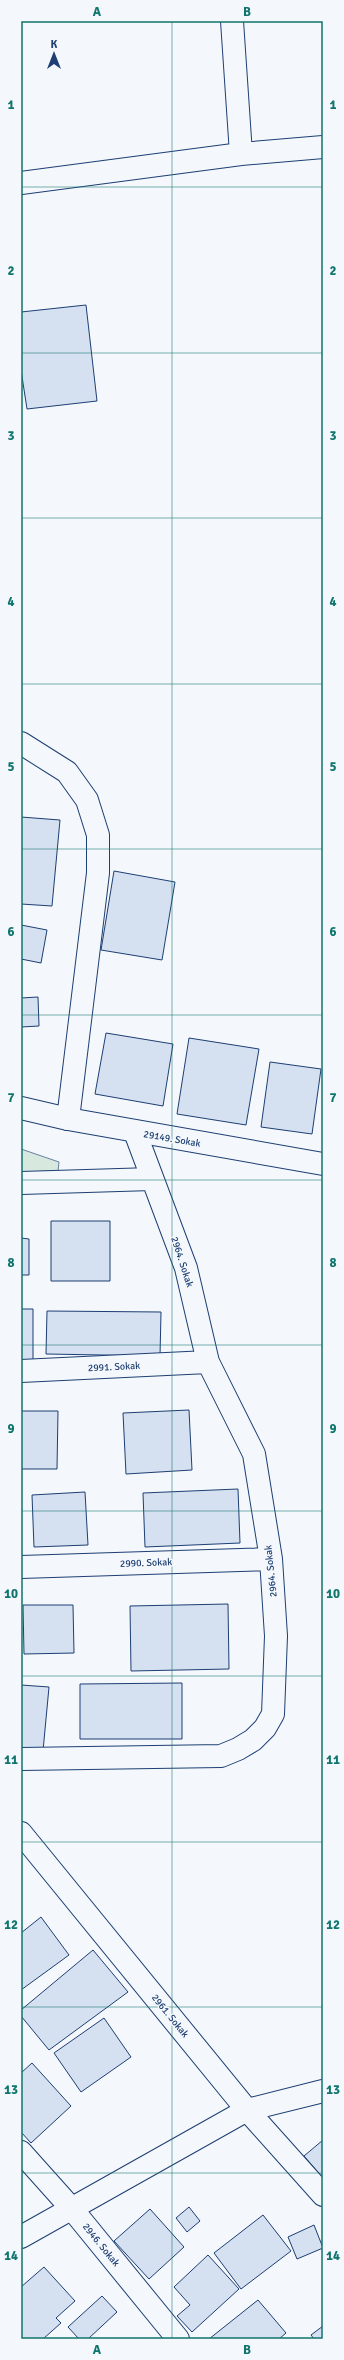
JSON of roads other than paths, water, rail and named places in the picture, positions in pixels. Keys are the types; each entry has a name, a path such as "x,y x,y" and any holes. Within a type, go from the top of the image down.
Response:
{"street":[{"path":"232,21 241,154"},
{"path":"21,183 241,154 323,147"},
{"path":"21,743 67,772 87,800 98,835 98,872 68,1119"},
{"name":"29149. Sokak","path":"21,1108 135,1132 323,1164"},
{"name":"2964. Sokak","path":"21,1759 221,1756 238,1750 252,1740 265,1728 273,1714 276,1636 271,1559 254,1454 208,1362 186,1268 135,1132"},
{"path":"21,1183 152,1179"},
{"name":"2991. Sokak","path":"21,1372 208,1362"},
{"name":"2990. Sokak","path":"21,1567 271,1559"},
{"name":"2961. Sokak","path":"21,1833 247,2110 323,2195"},
{"path":"21,2237 247,2110 323,2091"},
{"name":"2946. Sokak","path":"21,2152 72,2209 178,2339"}]}
